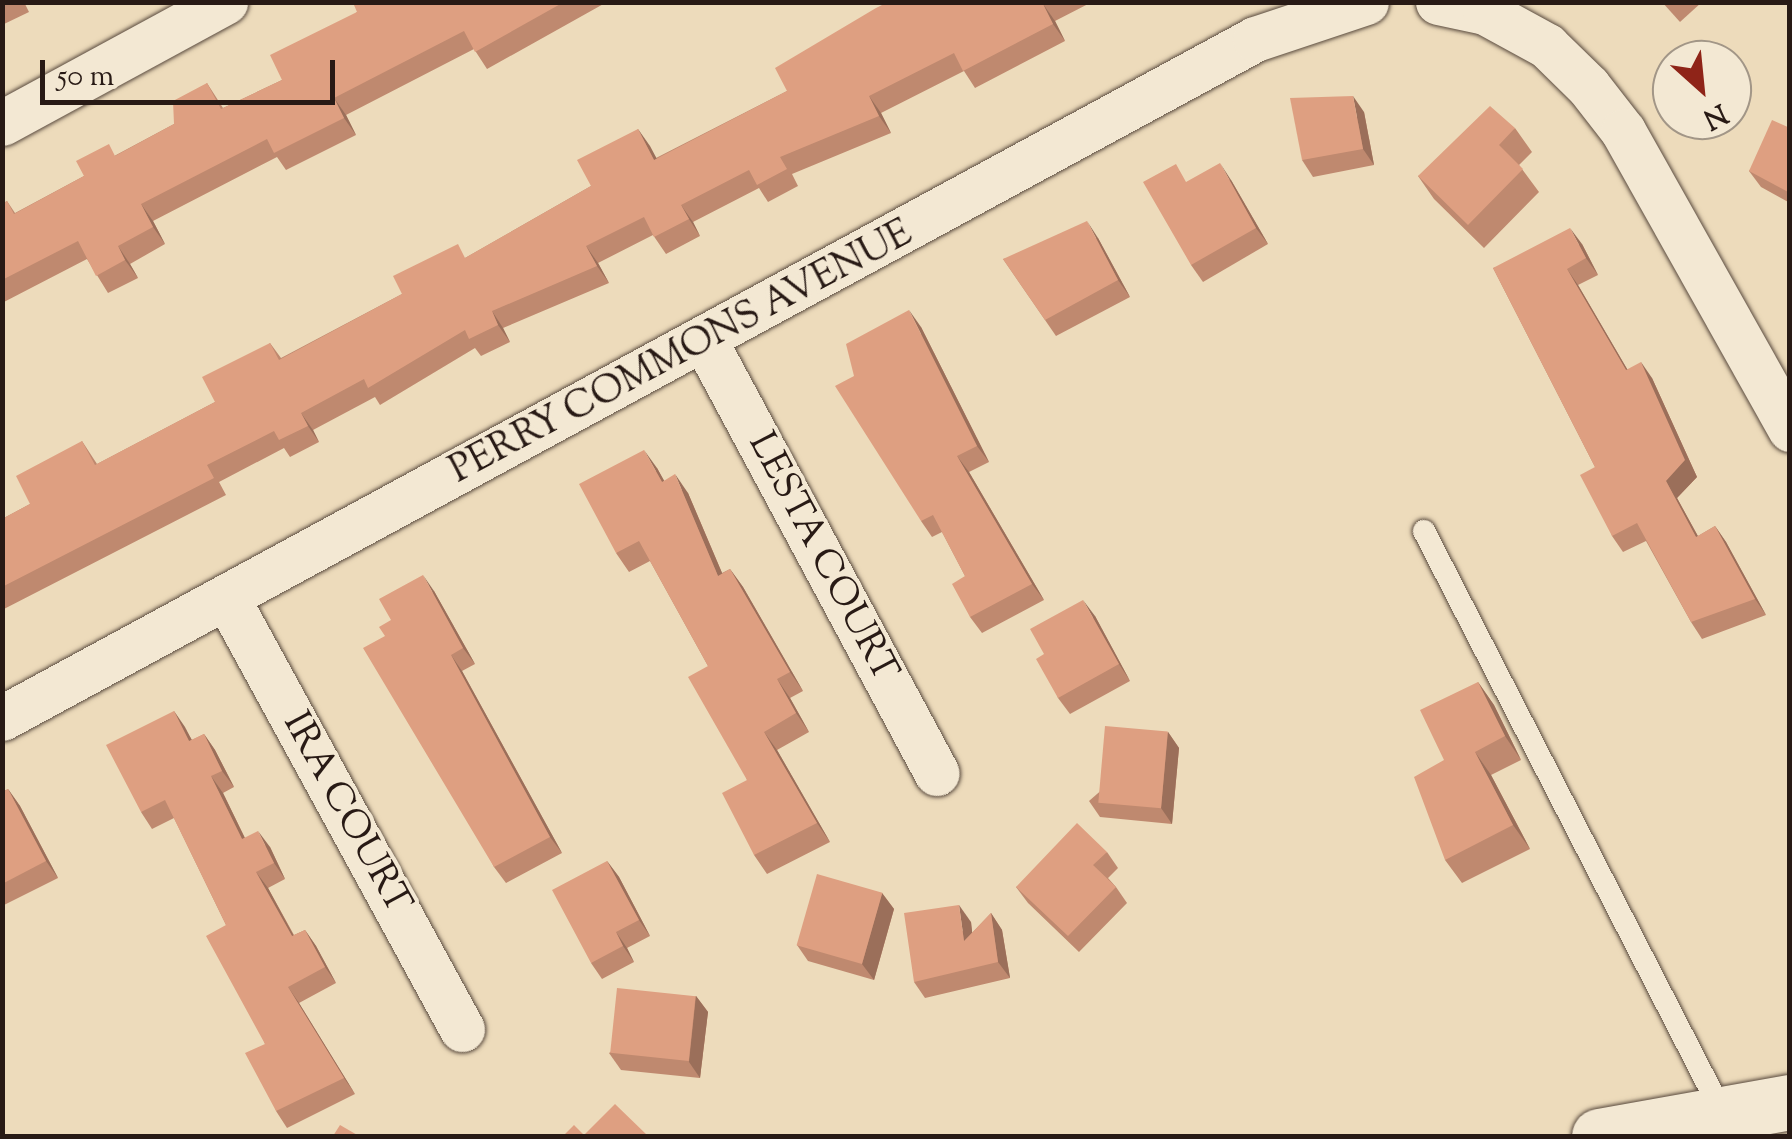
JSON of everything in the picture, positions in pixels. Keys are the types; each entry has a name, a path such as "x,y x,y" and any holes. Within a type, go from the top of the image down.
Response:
{"main road":[{"path":"1598,1136 1790,1102"}],"street":[{"path":"2,123 224,2"},
{"name":"PERRY COMMONS AVENUE","path":"2,718 706,344 1256,39 1366,2"},
{"path":"1438,2 1485,12 1547,46 1588,86 1623,131 1775,366 1790,429"},
{"name":"LESTA COURT","path":"706,344 937,773"},
{"name":"IRA COURT","path":"228,598 462,1029"}],"lane":[{"path":"1424,531 1723,1114"}],"building":[{"path":"564,2 475,52 464,31 334,98 344,118 274,153 267,139 141,204 153,227 118,246 125,260 96,276 78,241 2,280 2,204 7,201 14,214 84,176 76,161 109,144 115,156 174,124 173,101 207,83 221,109 282,80 270,55 357,12 354,5"},
{"path":"888,2 1047,2 1043,4 1053,24 963,71 954,53 869,96 879,116 780,157 787,169 757,185 749,170 681,205 689,219 654,237 644,217 586,246 597,266 492,311 498,325 469,339 465,330 368,388 364,379 301,413 308,426 279,440 274,431 207,465 214,478 2,587 2,519 30,504 16,476 82,441 95,465 215,402 202,377 270,343 279,360 402,294 393,276 458,244 465,258 591,186 577,160 638,129 654,160 787,91 775,68"},
{"path":"1353,96 1363,149 1302,160 1290,98"},
{"path":"1490,106 1515,128 1499,145 1523,169 1468,225 1418,176"},
{"path":"1772,120 1790,128 1790,193 1749,171"},
{"path":"1220,163 1256,228 1191,265 1143,182 1176,164 1186,182"},
{"path":"1087,221 1118,280 1045,320 1003,259"},
{"path":"1570,228 1586,258 1567,269 1626,370 1641,362 1685,460 1666,481 1696,537 1715,526 1755,599 1691,622 1637,523 1612,536 1580,475 1595,467 1493,268"},
{"path":"909,310 977,446 957,456 1032,584 970,617 952,584 965,576 933,515 921,521 835,386 854,376 846,344"},
{"path":"644,450 662,482 675,474 718,576 730,569 790,672 777,679 796,713 764,732 817,823 754,855 722,793 747,780 688,677 708,666 639,541 616,553 579,484"},
{"path":"423,575 463,648 451,655 550,837 494,867 363,648 385,636 379,627 391,620 379,599"},
{"path":"1083,600 1119,664 1058,698 1036,659 1044,654 1030,629"},
{"path":"1478,682 1505,736 1475,752 1513,825 1445,860 1414,777 1444,760 1420,710"},
{"path":"174,711 189,741 204,734 222,771 211,776 242,839 258,831 274,863 256,872 292,936 305,930 325,967 288,987 344,1078 276,1111 245,1053 265,1044 206,936 226,925 165,800 141,812 106,745"},
{"path":"1105,726 1168,731 1161,808 1098,803"},
{"path":"8,789 46,861 2,884 2,792"},
{"path":"1077,823 1107,852 1093,865 1116,887 1068,936 1016,887"},
{"path":"607,861 639,920 616,932 623,946 591,963 552,890"},
{"path":"817,874 882,893 862,964 797,945"},
{"path":"959,905 964,941 991,913 998,962 914,982 904,913"},
{"path":"617,988 696,996 689,1061 610,1053"},
{"path":"615,1104 648,1136 563,1136 574,1125 584,1135"},
{"path":"340,1125 359,1136 333,1136"}]}
